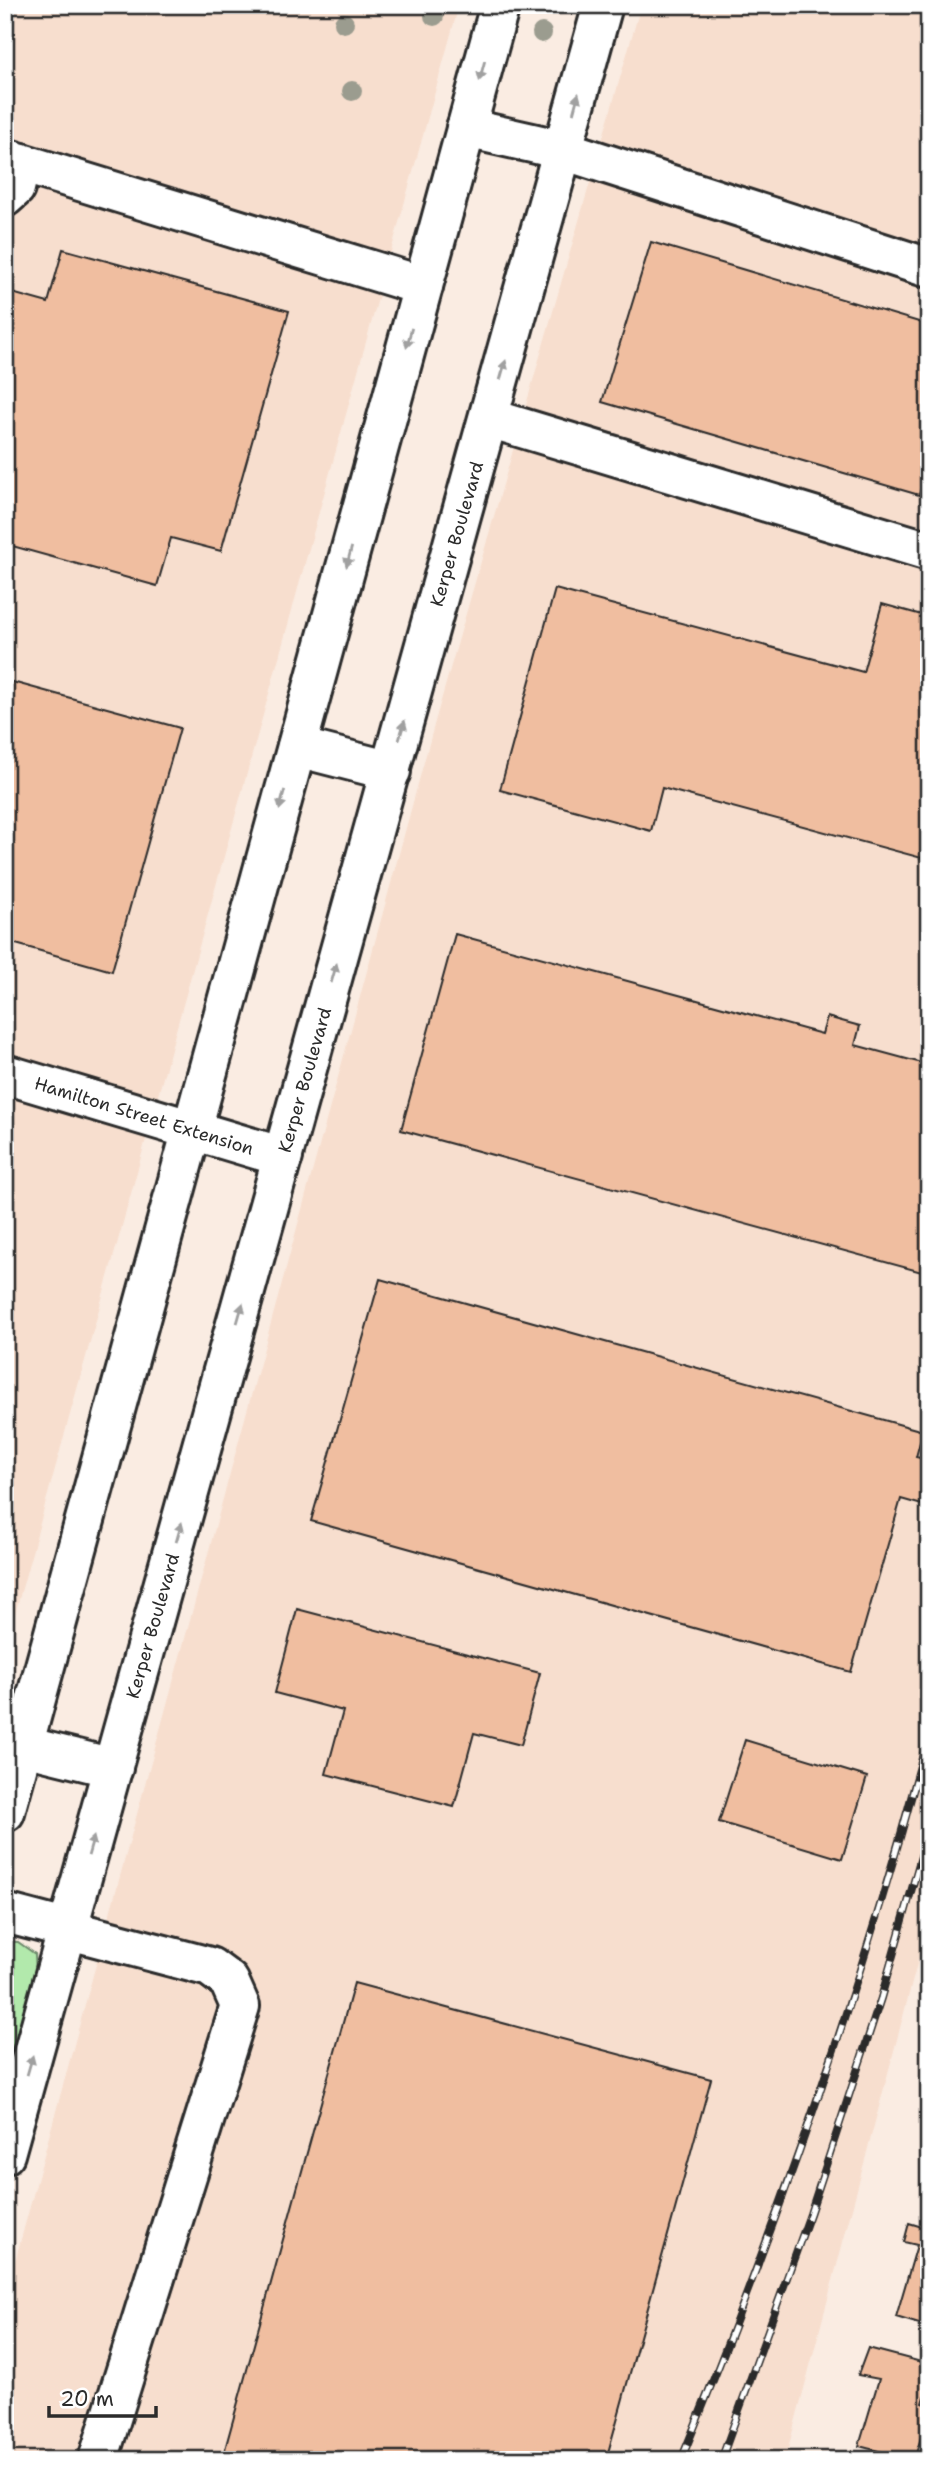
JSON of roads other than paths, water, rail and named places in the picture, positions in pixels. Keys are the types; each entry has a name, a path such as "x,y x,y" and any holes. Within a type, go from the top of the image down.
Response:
{"street":[{"path":"5,1812 500,5"},
{"name":"Kerper Boulevard","path":"5,2154 603,5"},
{"path":"466,128 563,150 929,268"},
{"path":"5,197 15,188 13,160 423,286"},
{"path":"489,418 929,551"},
{"path":"297,747 391,771"},
{"name":"Hamilton Street Extension","path":"5,1074 283,1157"},
{"path":"23,1746 113,1768"},
{"path":"5,1913 210,1967 229,1981 240,2006 98,2460"}],"railway":[{"path":"681,2460 752,2281 817,2100 848,2009 904,1825 929,1732"},
{"path":"721,2460 810,2214 881,1998 929,1828"}]}
